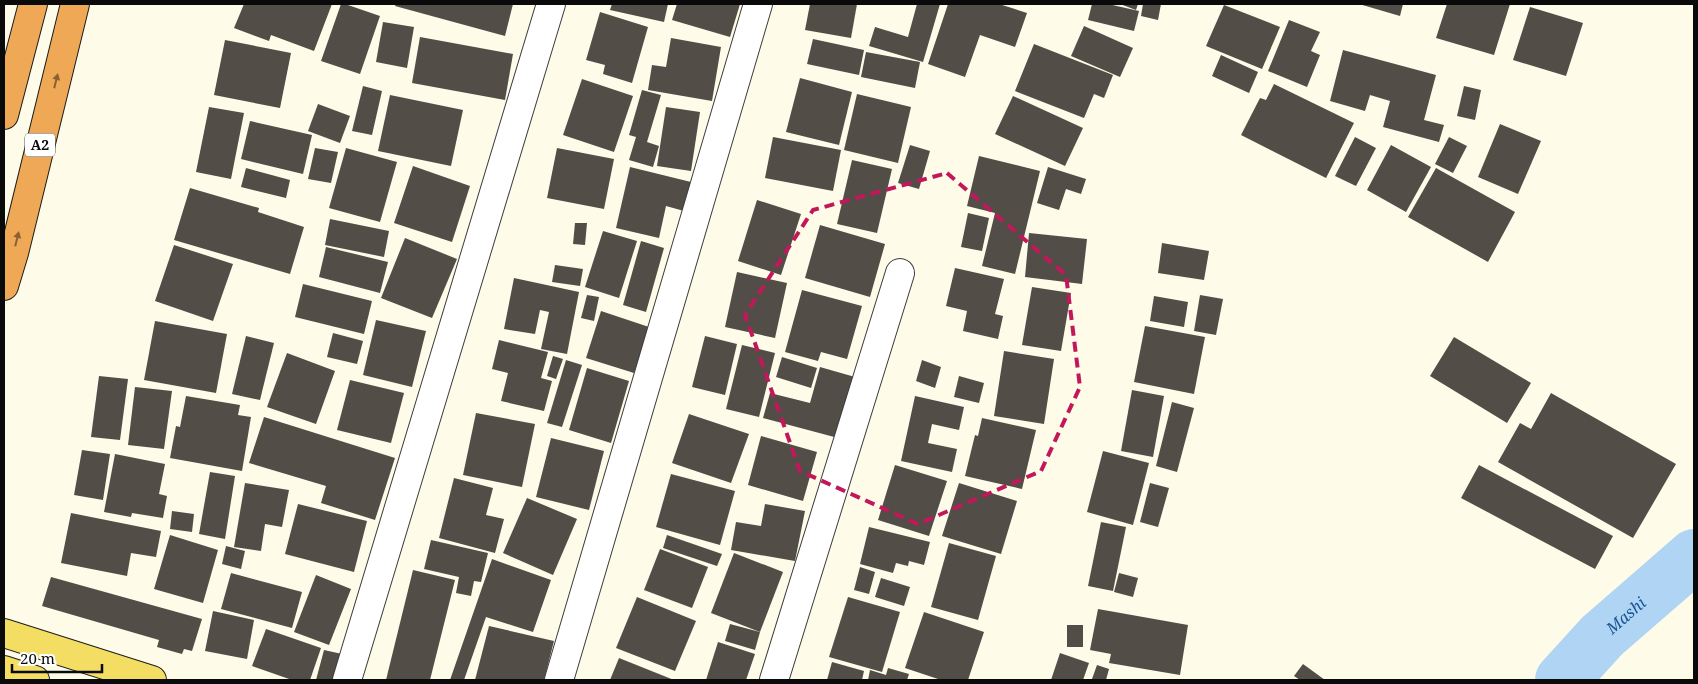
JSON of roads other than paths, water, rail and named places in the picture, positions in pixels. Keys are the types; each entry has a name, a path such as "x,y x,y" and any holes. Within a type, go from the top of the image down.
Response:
{"highway":[{"path":"4,115 33,4"},
{"name":"A2","path":"4,286 14,253 75,4"}],"main road":[{"path":"4,632 152,680"},
{"path":"4,670 35,680"}],"street":[{"path":"347,680 551,4"},
{"path":"559,680 758,4"},
{"path":"774,680 900,273"}],"waterway":[{"name":"Mashi","path":"1562,680 1602,636 1694,556"}]}
